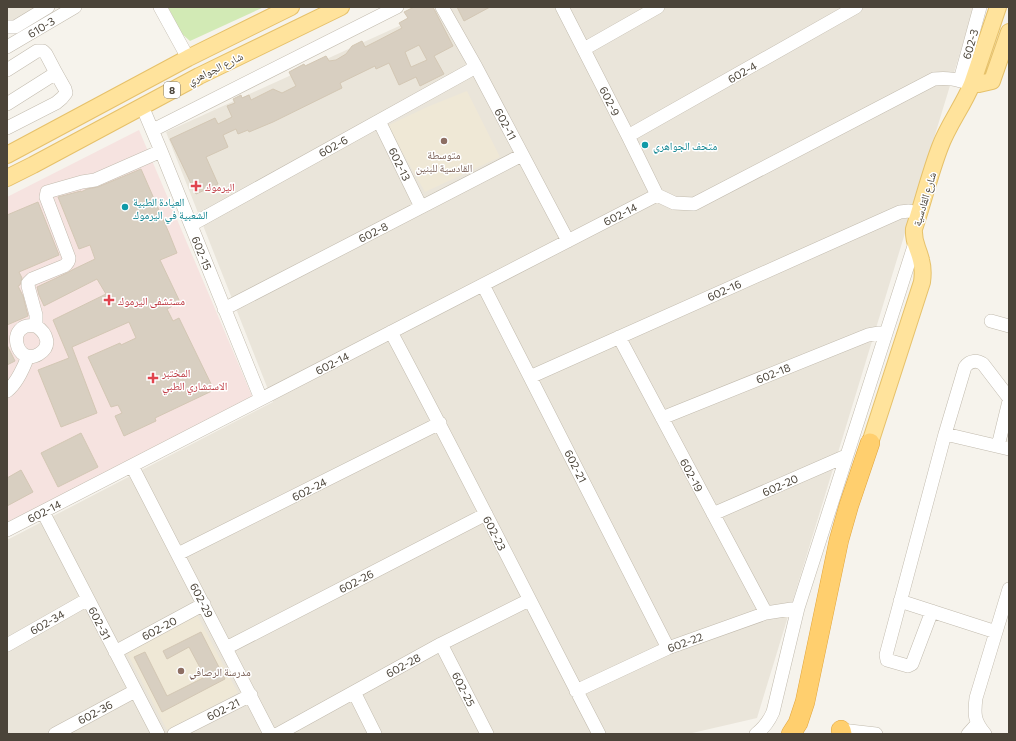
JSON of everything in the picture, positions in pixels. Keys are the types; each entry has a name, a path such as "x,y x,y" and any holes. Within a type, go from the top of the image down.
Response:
{"highway":[{"path":"791,734 798,723 805,702 841,534 870,443"}],"main road":[{"name":"شارع الجواهري","path":"7,155 188,58 291,7"},
{"name":"شارع الجواهري","path":"7,178 199,76 341,7"},
{"name":"شارع القادسية","path":"870,443 922,282 922,262 915,243 914,229 940,146 954,117 968,94 966,82 998,7"},
{"path":"966,82 979,84 992,81 1009,32"}],"street":[{"path":"7,26 15,26 48,7"},
{"name":"610-3","path":"7,47 75,7"},
{"path":"160,7 188,58"},
{"path":"153,130 397,7"},
{"name":"602-11","path":"442,7 476,67 568,241"},
{"name":"602-9","path":"562,7 628,136 656,196"},
{"path":"584,49 658,7"},
{"name":"602-4","path":"628,136 856,7"},
{"name":"602-3","path":"966,82 980,7"},
{"path":"7,70 41,50 46,54 66,93 56,103 7,128"},
{"name":"602-6","path":"191,225 476,67"},
{"path":"7,104 56,73"},
{"path":"656,196 674,203 694,204 934,79 951,78 966,82"},
{"name":"602-15","path":"142,106 261,400"},
{"name":"602-13","path":"379,121 421,207"},
{"path":"36,326 36,315 28,283 32,279 67,264 69,261 46,197 47,192 82,182 95,180 161,151"},
{"name":"602-8","path":"224,309 522,155"},
{"name":"602-14","path":"7,530 656,196"},
{"name":"602-16","path":"530,376 900,212 909,211 919,213"},
{"path":"756,734 770,719 798,608 915,243"},
{"name":"602-21","path":"483,285 668,648"},
{"path":"990,321 1009,326"},
{"path":"26,326 36,326 44,333 46,338 45,348 38,355 28,356 17,347 16,338 21,329 26,326"},
{"name":"602-23","path":"392,332 599,734"},
{"name":"602-18","path":"662,418 868,335 886,333"},
{"name":"602-19","path":"619,337 766,613"},
{"path":"7,391 13,386 28,356"},
{"path":"932,611 912,664 908,666 886,659 945,434 964,369 967,364 978,361 983,364 1009,398"},
{"path":"945,434 1003,448 1009,401"},
{"name":"602-24","path":"178,554 440,424"},
{"name":"602-20","path":"713,514 846,456"},
{"name":"602-29","path":"132,466 270,734"},
{"name":"602-31","path":"43,512 158,734"},
{"name":"602-26","path":"226,648 486,514"},
{"path":"968,734 981,729 974,710 976,698 1009,589"},
{"name":"602-34","path":"7,645 88,599"},
{"name":"602-28","path":"278,734 441,644 529,600"},
{"path":"900,601 996,632"},
{"name":"602-20","path":"115,652 204,604"},
{"name":"602-22","path":"576,690 668,648 766,613 798,608"},
{"name":"602-25","path":"441,644 487,734"},
{"name":"602-36","path":"55,734 135,691"},
{"path":"354,692 376,734"},
{"name":"602-21","path":"174,734 250,695"},
{"path":"841,732 876,734"}],"shaded area":[{"path":"7,7 48,7 7,29"},
{"path":"441,7 974,7 757,718 688,734 7,734 7,540 273,402 166,132"},
{"name":"متوسطة القادسية للبنين","path":"467,91 500,157 425,192 387,126 427,107"},
{"name":"مستشفى اليرموك","path":"139,130 255,403 7,522 7,197"},
{"name":"مدرسة الرصافي","path":"196,613 238,693 167,730 125,649"}],"green space":[{"path":"168,7 264,7 190,41 181,33"}],"building":[{"path":"414,7 433,7 453,46 434,56 444,74 420,86 416,77 399,85 389,63 376,69 375,66 340,83 342,88 273,122 249,132 248,130 238,134 236,129 223,135 228,147 206,157 218,184 196,194 170,139 215,118 218,124 232,117 227,106 235,103 233,99 241,95 242,98 249,95 251,100 273,89 282,93 296,86 289,72 304,64 305,66 326,56 329,61 336,60 346,54 352,46 362,41 365,47 402,28 399,23 408,18 404,12","holes":["419,45 427,60 411,67 405,52"]},
{"path":"457,7 490,7 464,21"},
{"path":"141,169 177,253 160,260 180,302 167,309 173,321 179,318 214,390 155,418 156,421 124,436 115,416 122,413 118,405 111,407 88,357 120,343 121,345 136,338 129,322 72,347 97,413 61,427 38,370 69,358 53,320 106,294 97,279 44,306 37,287 95,259 90,245 79,249 58,197 98,187"},
{"path":"38,202 59,255 19,272 22,278 20,285 18,286 23,296 28,316 7,325 7,215"},
{"path":"7,345 15,361 7,365"},
{"path":"81,433 98,467 58,487 41,453"},
{"path":"21,470 33,492 7,506 7,478"},
{"path":"201,632 225,679 162,712 134,657 145,652 167,696 205,677 189,647 167,659 163,651"}],"place":[{"name":"متوسطة القادسية للبنين","path":"444,141"},
{"name":"متحف الجواهري","path":"645,145"},
{"name":"اليرموك","path":"196,186"},
{"name":"العيادة الطبية الشعبية في اليرموك","path":"125,207"},
{"name":"مستشفى اليرموك","path":"109,300"},
{"name":"المختبر الاستشاري الطبي","path":"153,378"},
{"name":"مدرسة الرصافي","path":"181,671"}]}
